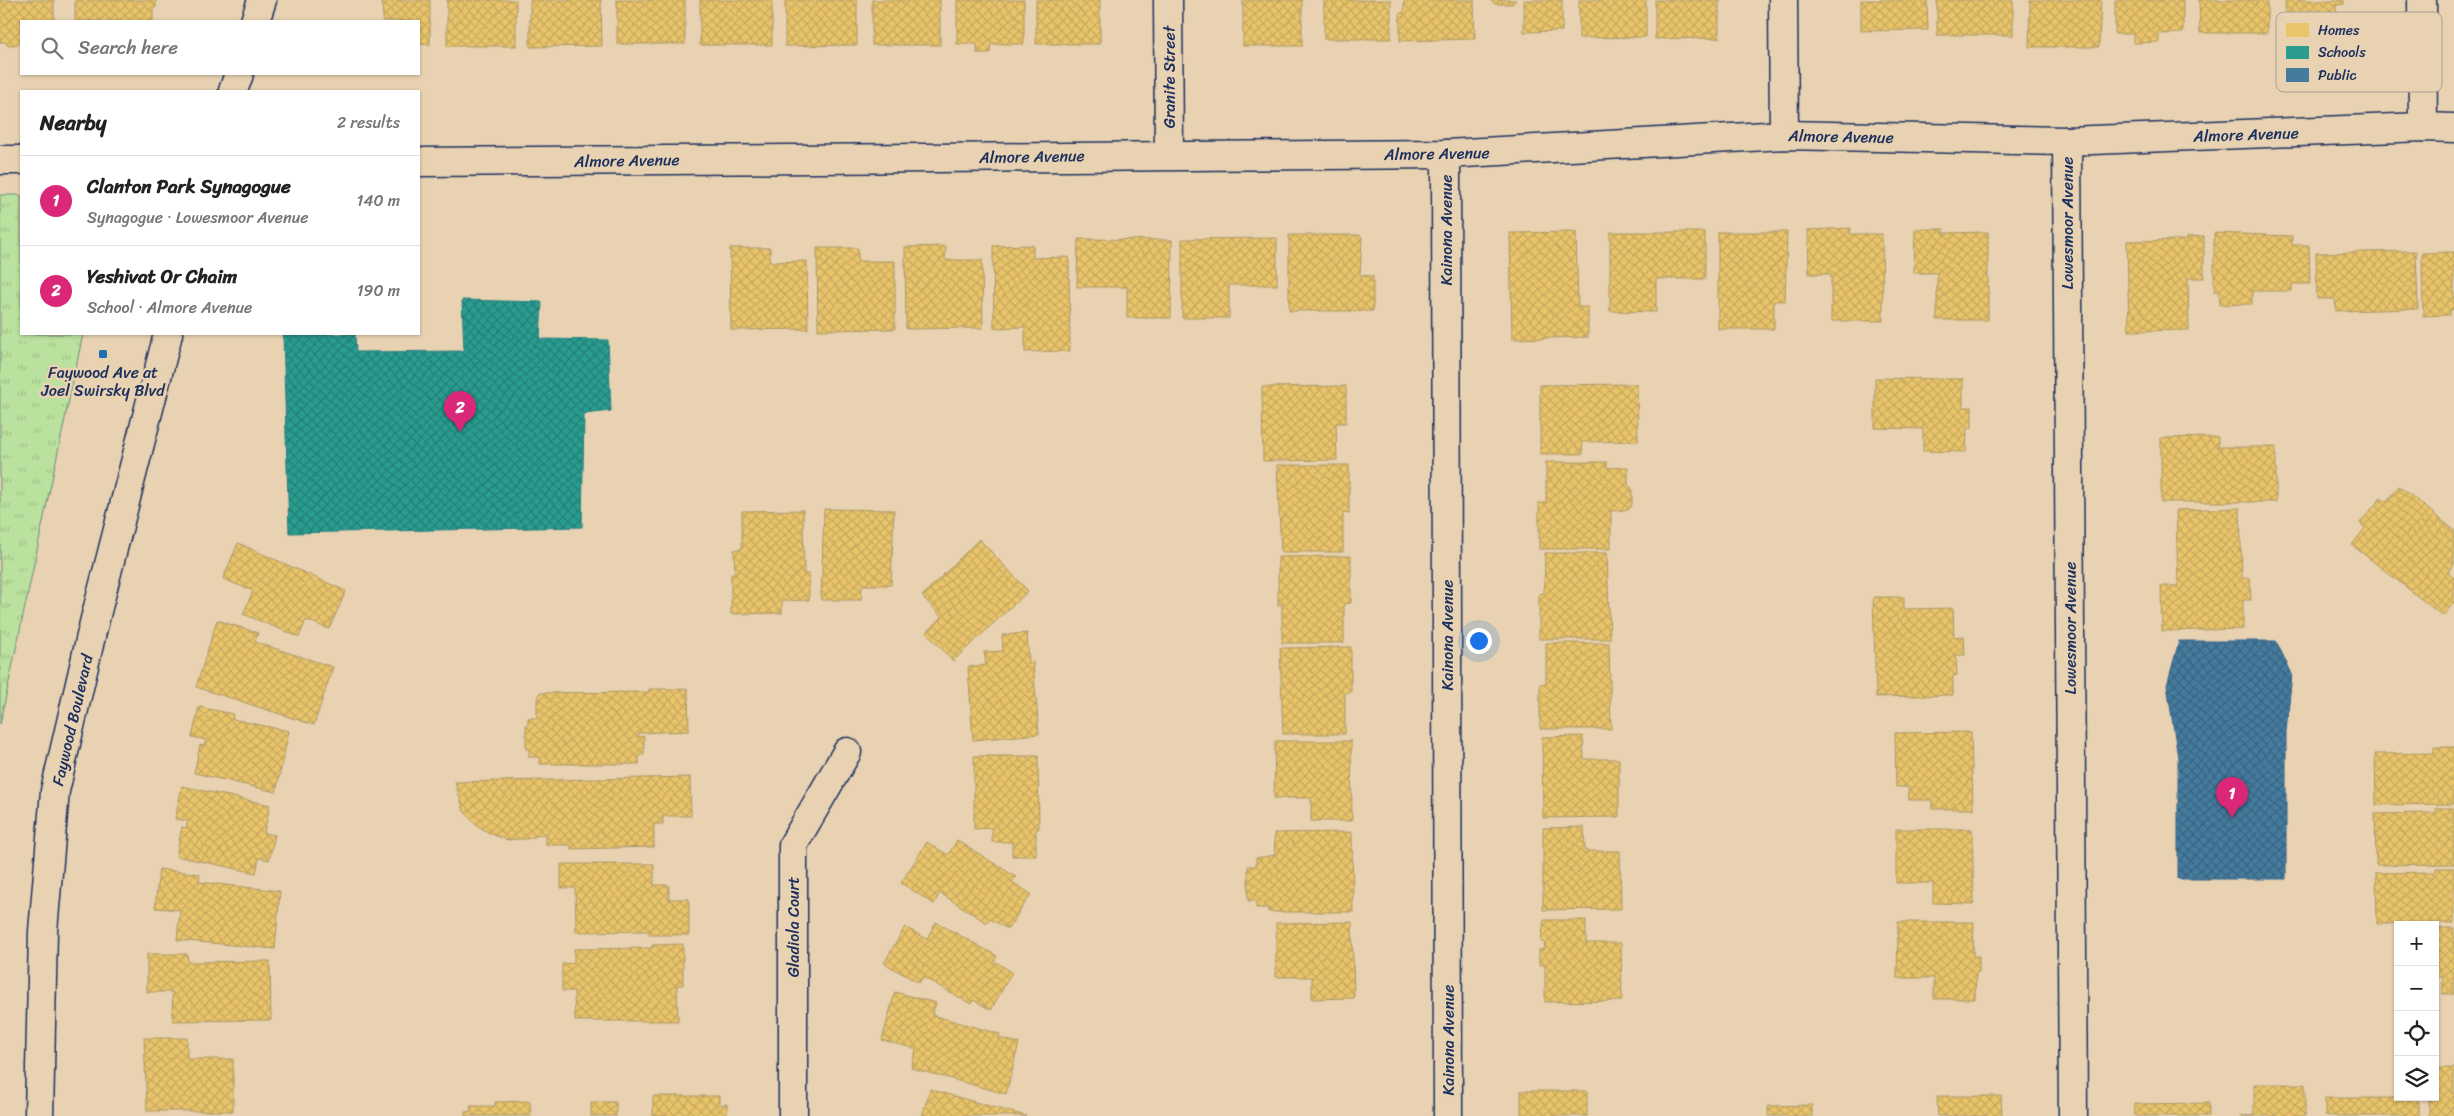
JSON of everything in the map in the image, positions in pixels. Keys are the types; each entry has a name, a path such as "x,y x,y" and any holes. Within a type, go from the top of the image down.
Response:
{"street":[{"path":"255,20 262,0"},
{"name":"Granite Street","path":"1168,0 1169,155"},
{"path":"1783,0 1784,135"},
{"path":"233,90 239,75"},
{"path":"2423,92 2423,127"},
{"name":"Almore Avenue","path":"420,162 1446,154 1784,135 2067,141 2423,127 2454,128"},
{"name":"Lowesmoor Avenue","path":"2067,141 2073,1116"},
{"name":"Kainona Avenue","path":"1446,154 1448,1116"},
{"path":"0,160 20,160"},
{"name":"Faywood Boulevard","path":"39,1116 43,931 55,791 94,623 168,335"},
{"name":"Gladiola Court","path":"793,1116 792,845 847,752"}],"green space":[{"path":"0,195 20,195 20,335 83,335 0,724"}],"building: Homes":[{"path":"0,0 54,0 54,20 20,20 20,44 8,46 5,42 0,42"},
{"path":"75,0 156,0 153,20 75,20"},
{"path":"382,0 430,0 430,45 420,44 420,20 383,20"},
{"path":"447,0 516,0 516,46 447,46"},
{"path":"530,0 601,0 602,46 530,47"},
{"path":"617,0 685,0 685,44 617,44"},
{"path":"700,0 772,0 772,45 700,45"},
{"path":"785,0 857,0 857,45 785,46"},
{"path":"872,0 940,0 940,45 872,45"},
{"path":"957,0 1024,0 1024,44 991,44 990,53 977,53 977,44 957,44"},
{"path":"1036,0 1100,0 1100,44 1036,44"},
{"path":"1243,0 1302,0 1302,46 1243,46"},
{"path":"1324,0 1391,0 1391,39 1324,39"},
{"path":"1404,0 1474,0 1475,39 1400,41 1400,13 1404,13"},
{"path":"1490,0 1516,0 1512,4 1495,4"},
{"path":"1524,0 1562,0 1562,31 1524,32"},
{"path":"1579,0 1646,0 1646,37 1579,38"},
{"path":"1655,0 1721,0 1719,3 1719,38 1655,39"},
{"path":"1861,0 1927,0 1928,30 1861,31"},
{"path":"1937,0 2013,0 2013,35 1937,35"},
{"path":"2030,0 2101,0 2099,47 2029,47"},
{"path":"2115,0 2183,0 2183,33 2159,34 2159,42 2133,43 2133,34 2115,34"},
{"path":"2199,0 2267,0 2267,33 2200,33"},
{"path":"2285,0 2344,0 2344,4 2336,5 2336,12 2285,12"},
{"path":"1851,228 1850,234 1882,234 1883,321 1831,321 1831,274 1809,274 1808,230"},
{"path":"1915,229 1944,229 1944,233 1988,232 1988,320 1937,320 1937,273 1914,273"},
{"path":"1576,232 1578,307 1588,307 1588,337 1512,339 1510,233"},
{"path":"1610,232 1705,232 1705,279 1656,279 1656,312 1610,311"},
{"path":"1718,232 1787,232 1785,301 1774,301 1774,329 1718,329"},
{"path":"2214,233 2292,236 2292,245 2309,245 2310,284 2292,284 2292,291 2252,291 2252,304 2220,305 2219,291 2214,291"},
{"path":"1289,235 1360,235 1362,237 1360,275 1373,276 1373,311 1289,311"},
{"path":"2204,236 2204,278 2188,278 2189,330 2129,331 2127,241 2187,240 2187,237"},
{"path":"1277,238 1277,285 1229,285 1229,318 1182,318 1182,239"},
{"path":"1078,239 1172,240 1171,318 1127,318 1127,287 1077,287"},
{"path":"1033,245 1033,258 1069,257 1070,351 1025,352 1025,327 994,328 993,246"},
{"path":"946,246 945,260 982,260 983,328 906,329 905,247"},
{"path":"730,248 770,248 770,262 807,261 808,329 731,330"},
{"path":"817,248 858,248 858,261 895,261 895,329 818,330"},
{"path":"2416,251 2418,309 2336,311 2335,299 2317,299 2316,253"},
{"path":"2454,252 2454,309 2450,310 2450,315 2423,316 2422,253"},
{"path":"1875,378 1963,379 1963,407 1972,407 1972,428 1967,428 1966,452 1923,451 1923,429 1875,428"},
{"path":"1637,384 1638,441 1582,442 1583,454 1540,454 1540,385"},
{"path":"1346,386 1346,423 1336,423 1337,460 1263,461 1262,387"},
{"path":"2218,437 2218,447 2276,447 2276,502 2161,502 2161,438"},
{"path":"1546,462 1607,462 1607,468 1628,467 1628,484 1632,488 1632,504 1628,510 1611,511 1611,549 1539,549 1539,503 1546,503"},
{"path":"1277,465 1349,465 1349,513 1343,512 1343,552 1281,552"},
{"path":"2399,486 2454,530 2454,564 2448,572 2454,577 2454,602 2443,616 2352,545 2365,528 2360,523 2381,498 2387,502"},
{"path":"2240,508 2242,578 2250,578 2251,600 2243,600 2243,629 2162,631 2161,586 2178,586 2176,510"},
{"path":"824,509 894,510 891,585 862,585 861,600 821,600"},
{"path":"803,510 804,574 809,574 809,600 782,601 782,613 731,614 731,574 735,574 734,550 742,549 742,511"},
{"path":"979,539 1028,591 953,661 926,632 942,617 922,596"},
{"path":"238,543 346,591 329,629 306,620 299,637 243,614 253,591 223,579"},
{"path":"1545,553 1607,553 1610,639 1539,639 1539,594 1544,593"},
{"path":"1351,556 1351,603 1344,604 1344,643 1282,643 1282,604 1278,605 1278,557"},
{"path":"1873,597 1904,597 1904,609 1953,608 1954,637 1964,636 1965,655 1956,655 1957,675 1953,676 1953,695 1876,697"},
{"path":"217,620 258,633 255,642 333,667 314,725 196,687"},
{"path":"1027,633 1029,663 1033,662 1039,734 973,740 968,667 986,665 984,652 1003,651 1002,635"},
{"path":"1546,643 1609,643 1611,729 1540,729 1540,684 1546,683"},
{"path":"1351,647 1351,692 1345,693 1345,734 1283,734 1280,648"},
{"path":"649,689 688,689 689,731 639,733 638,737 644,736 644,755 639,755 639,764 540,764 540,757 529,757 529,749 526,749 526,725 528,725 528,718 537,718 537,699 539,699 539,693 649,692"},
{"path":"199,707 233,714 232,719 289,731 276,792 194,773 200,745 204,746 206,740 192,737"},
{"path":"1971,732 1973,809 1932,809 1932,800 1909,800 1908,787 1896,787 1895,733"},
{"path":"1583,736 1584,759 1619,759 1619,817 1543,818 1542,737"},
{"path":"1275,741 1351,741 1352,821 1311,821 1311,798 1274,798"},
{"path":"2434,747 2454,747 2454,804 2376,805 2375,754 2434,753"},
{"path":"974,756 1038,756 1039,829 1036,829 1036,856 1012,856 1012,842 992,842 992,828 974,829"},
{"path":"690,777 691,816 663,816 663,824 654,824 654,847 571,849 571,845 546,845 546,833 527,839 508,840 491,834 475,824 464,811 455,782"},
{"path":"182,786 270,805 264,833 275,835 269,860 259,858 256,873 176,856 182,827 186,828 188,821 175,819"},
{"path":"2436,808 2454,808 2454,864 2376,865 2375,814 2436,813"},
{"path":"1584,827 1585,851 1620,851 1621,909 1543,910 1543,828"},
{"path":"1896,829 1972,829 1974,904 1933,903 1933,883 1896,883"},
{"path":"1352,832 1353,912 1268,912 1268,908 1256,908 1256,901 1248,901 1248,866 1256,866 1256,858 1275,855 1274,833"},
{"path":"957,840 1016,877 1012,882 1031,894 1008,929 990,919 987,923 940,893 934,904 901,883 927,842 948,855"},
{"path":"561,864 654,864 654,885 669,885 669,899 689,899 689,935 649,935 649,931 576,932 575,888 561,888"},
{"path":"2436,868 2454,868 2454,923 2394,921 2394,924 2377,924 2376,873 2435,872"},
{"path":"159,869 200,874 199,882 280,891 275,949 177,940 180,910 155,908"},
{"path":"1544,920 1586,920 1586,943 1621,943 1622,1001 1545,1002 1545,965 1539,965 1539,950 1545,949 1544,942 1541,942"},
{"path":"936,922 997,956 994,961 1012,972 991,1010 973,1000 971,1004 923,977 919,983 884,963 905,927 927,939"},
{"path":"1352,922 1354,998 1312,999 1312,977 1276,977 1276,923"},
{"path":"1898,922 1974,922 1973,956 1979,956 1975,999 1934,999 1934,978 1897,978"},
{"path":"2439,928 2454,928 2454,994 2443,994 2443,977 2439,977"},
{"path":"683,944 683,985 677,985 678,1021 575,1021 574,991 562,991 562,964 574,963 574,949 652,948 652,945"},
{"path":"147,954 187,954 188,962 270,961 271,1020 173,1021 172,992 147,992"},
{"path":"895,992 936,1003 932,1015 1000,1034 999,1038 1019,1043 1006,1094 911,1068 916,1049 882,1040"},
{"path":"144,1038 187,1038 187,1059 233,1059 233,1111 147,1111"},
{"path":"2439,1068 2454,1068 2454,1116 2429,1116 2429,1101 2439,1101"},
{"path":"2254,1084 2305,1084 2305,1116 2254,1116"},
{"path":"930,1089 939,1092 1026,1116 922,1116"},
{"path":"1521,1091 1587,1091 1587,1116 1521,1116"},
{"path":"653,1096 719,1096 719,1105 727,1104 727,1116 653,1116"},
{"path":"1937,1096 2001,1096 2002,1116 1938,1116"},
{"path":"2325,1098 2394,1098 2394,1101 2419,1101 2419,1116 2325,1116"},
{"path":"530,1101 531,1116 465,1116 465,1112 471,1111 470,1106 495,1106 495,1102"},
{"path":"591,1102 616,1102 616,1116 591,1116"},
{"path":"2209,1103 2209,1116 2135,1116 2134,1104"},
{"path":"1812,1105 1812,1116 1768,1116 1768,1106"}],"building: Schools":[{"path":"462,300 542,302 540,339 608,340 611,411 584,414 582,527 289,533 283,335 355,335 356,352 464,351"}],"building: Public":[{"path":"2179,641 2276,641 2292,674 2286,732 2286,879 2178,879 2178,758 2167,685"}],"place":[{"name":"Faywood Ave at Joel Swirsky Blvd","path":"103,354"},
{"name":"Yeshivat Or Chaim","path":"460,432"},
{"name":"Clanton Park Synagogue","path":"2232,818"}]}
